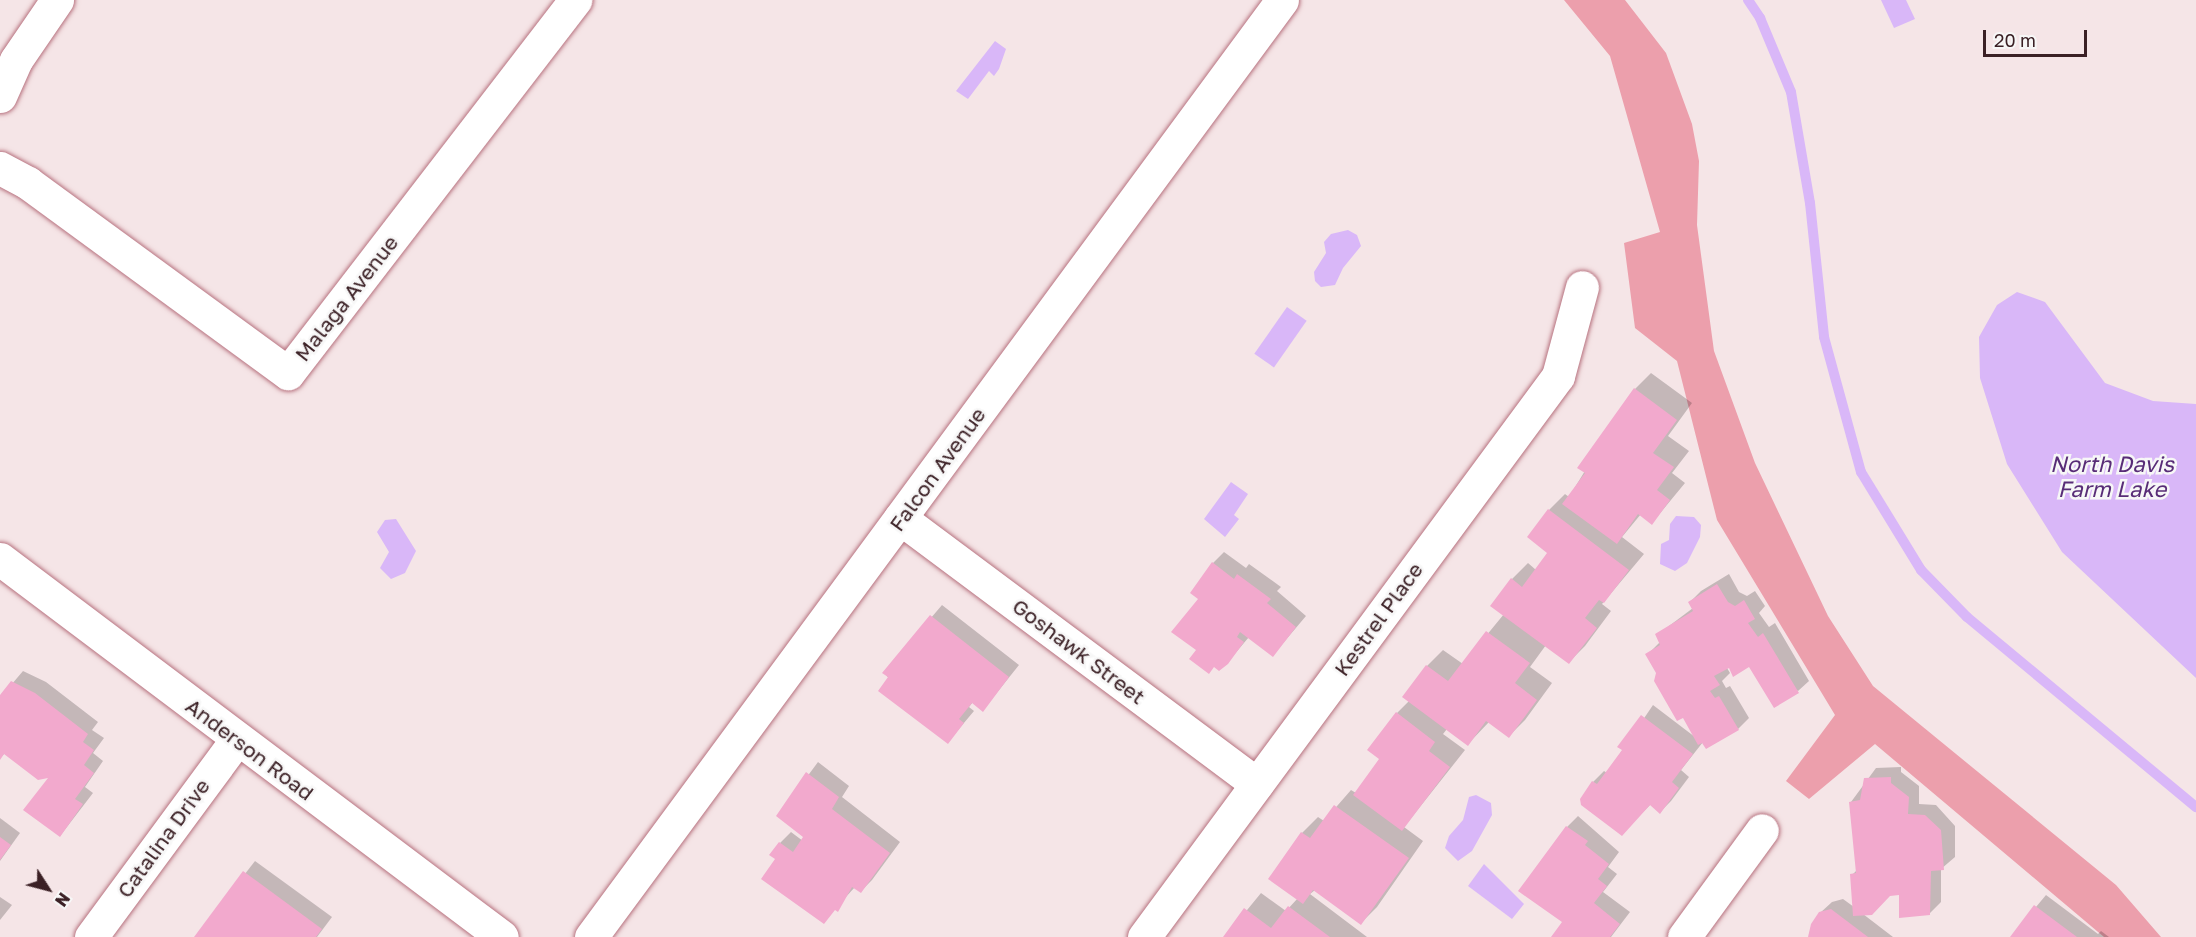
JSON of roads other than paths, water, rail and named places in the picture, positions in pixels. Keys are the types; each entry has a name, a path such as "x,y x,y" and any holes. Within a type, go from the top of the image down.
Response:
{"street":[{"path":"0,96 16,60 57,0"},
{"name":"Malaga Avenue","path":"0,168 28,183 288,373 575,0"},
{"name":"Falcon Avenue","path":"591,937 1282,0"},
{"name":"Kestrel Place","path":"1144,937 1558,376 1582,287"},
{"name":"Goshawk Street","path":"900,518 1257,784"},
{"name":"Anderson Road","path":"0,559 502,937"},
{"name":"Catalina Drive","path":"91,937 237,739"},
{"path":"1684,937 1762,830"}],"water":[{"path":"1881,0 1906,0 1915,19 1894,28"},
{"path":"995,41 1006,49 999,69 994,76 989,71 968,99 956,91"},
{"path":"1348,230 1357,235 1361,246 1343,268 1335,285 1321,287 1315,281 1314,272 1326,253 1324,242 1331,234"},
{"name":"North Davis Farm Lake","path":"2017,292 2045,302 2105,383 2153,401 2196,404 2196,678 2062,552 2007,464 1980,378 1979,337 1997,305"},
{"path":"1287,307 1307,321 1274,367 1254,354"},
{"path":"1231,482 1248,494 1234,515 1239,519 1225,537 1204,519"},
{"path":"1676,516 1694,517 1701,525 1700,537 1687,563 1675,571 1660,564 1661,544 1669,540 1670,524"},
{"path":"396,519 416,551 405,573 391,579 380,568 389,552 377,532 385,520"},
{"path":"1476,795 1491,803 1492,815 1472,851 1458,861 1445,848 1449,836 1463,820 1469,797"},
{"path":"1484,864 1524,904 1512,919 1468,886"}],"waterway":[{"path":"1748,0 1760,18 1791,92 1810,203 1824,337 1861,472 1921,570 1967,617 2196,807"}]}
